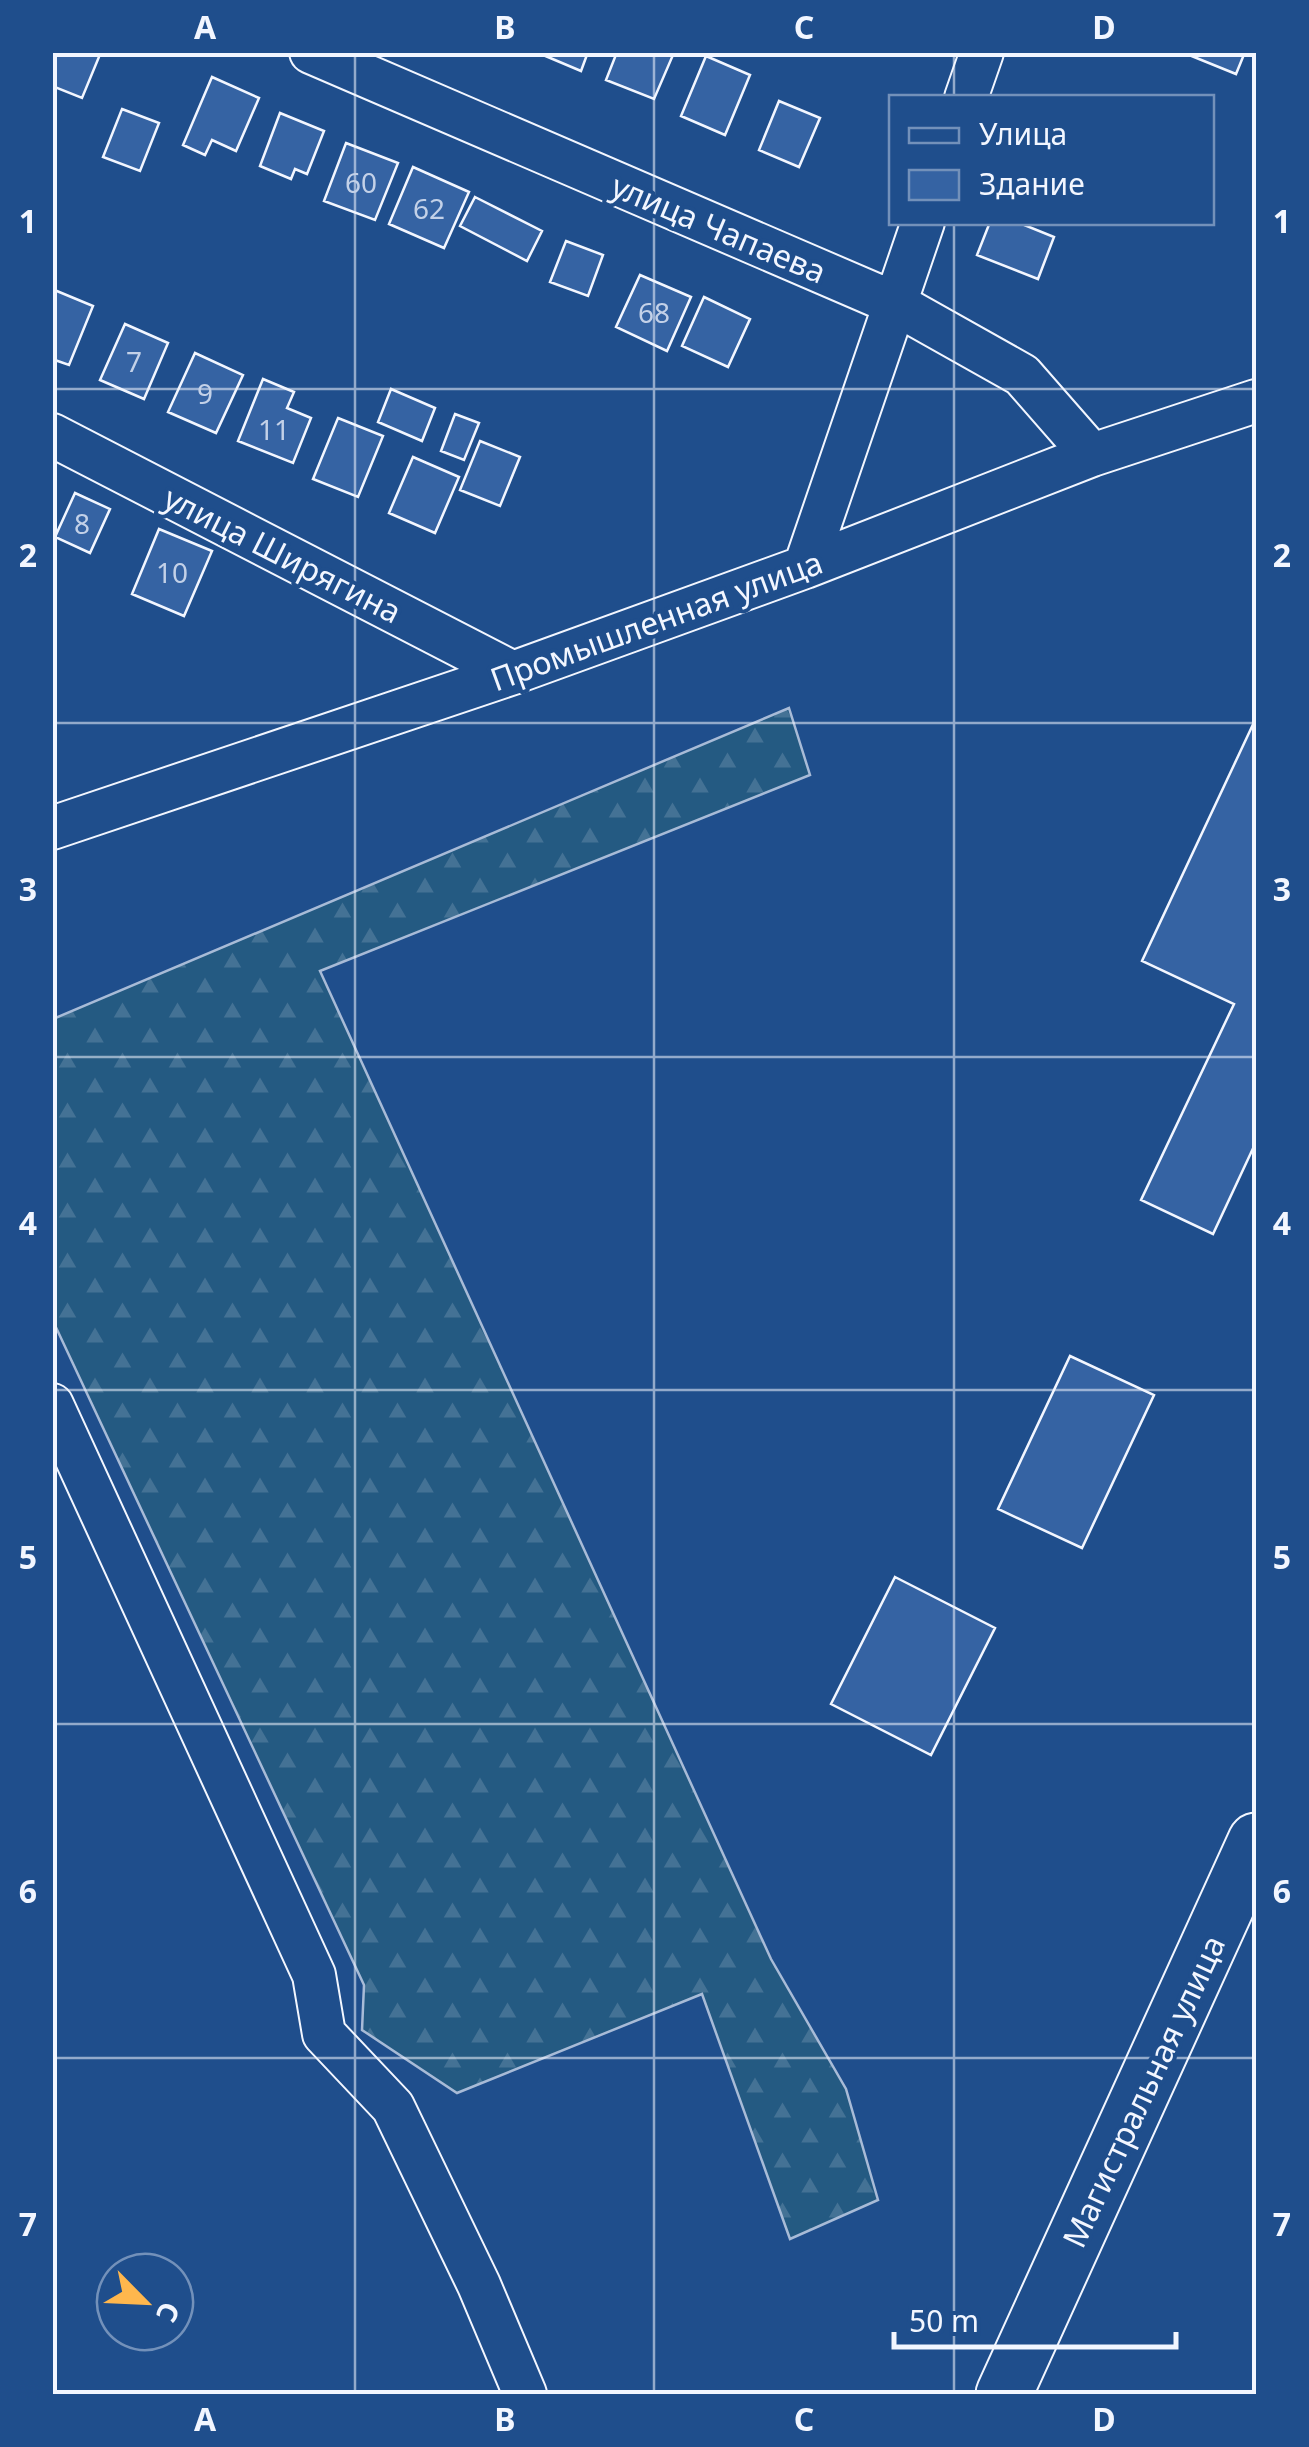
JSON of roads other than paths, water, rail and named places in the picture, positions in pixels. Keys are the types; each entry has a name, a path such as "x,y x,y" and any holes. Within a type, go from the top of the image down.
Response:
{"main road":[{"name":"Магистральная улица","path":"1004,2394 1256,1841"}],"street":[{"name":"улица Чапаева","path":"311,52 894,304 1022,375 1092,455"},
{"path":"967,95 982,52"},
{"path":"805,567 921,225"},
{"name":"Промышленная улица","path":"52,828 513,673 805,567 1092,455 1256,402"},
{"name":"улица Ширягина","path":"52,436 513,673"},
{"path":"52,1406 314,1974 324,2034 393,2107 479,2285 524,2394"}]}
